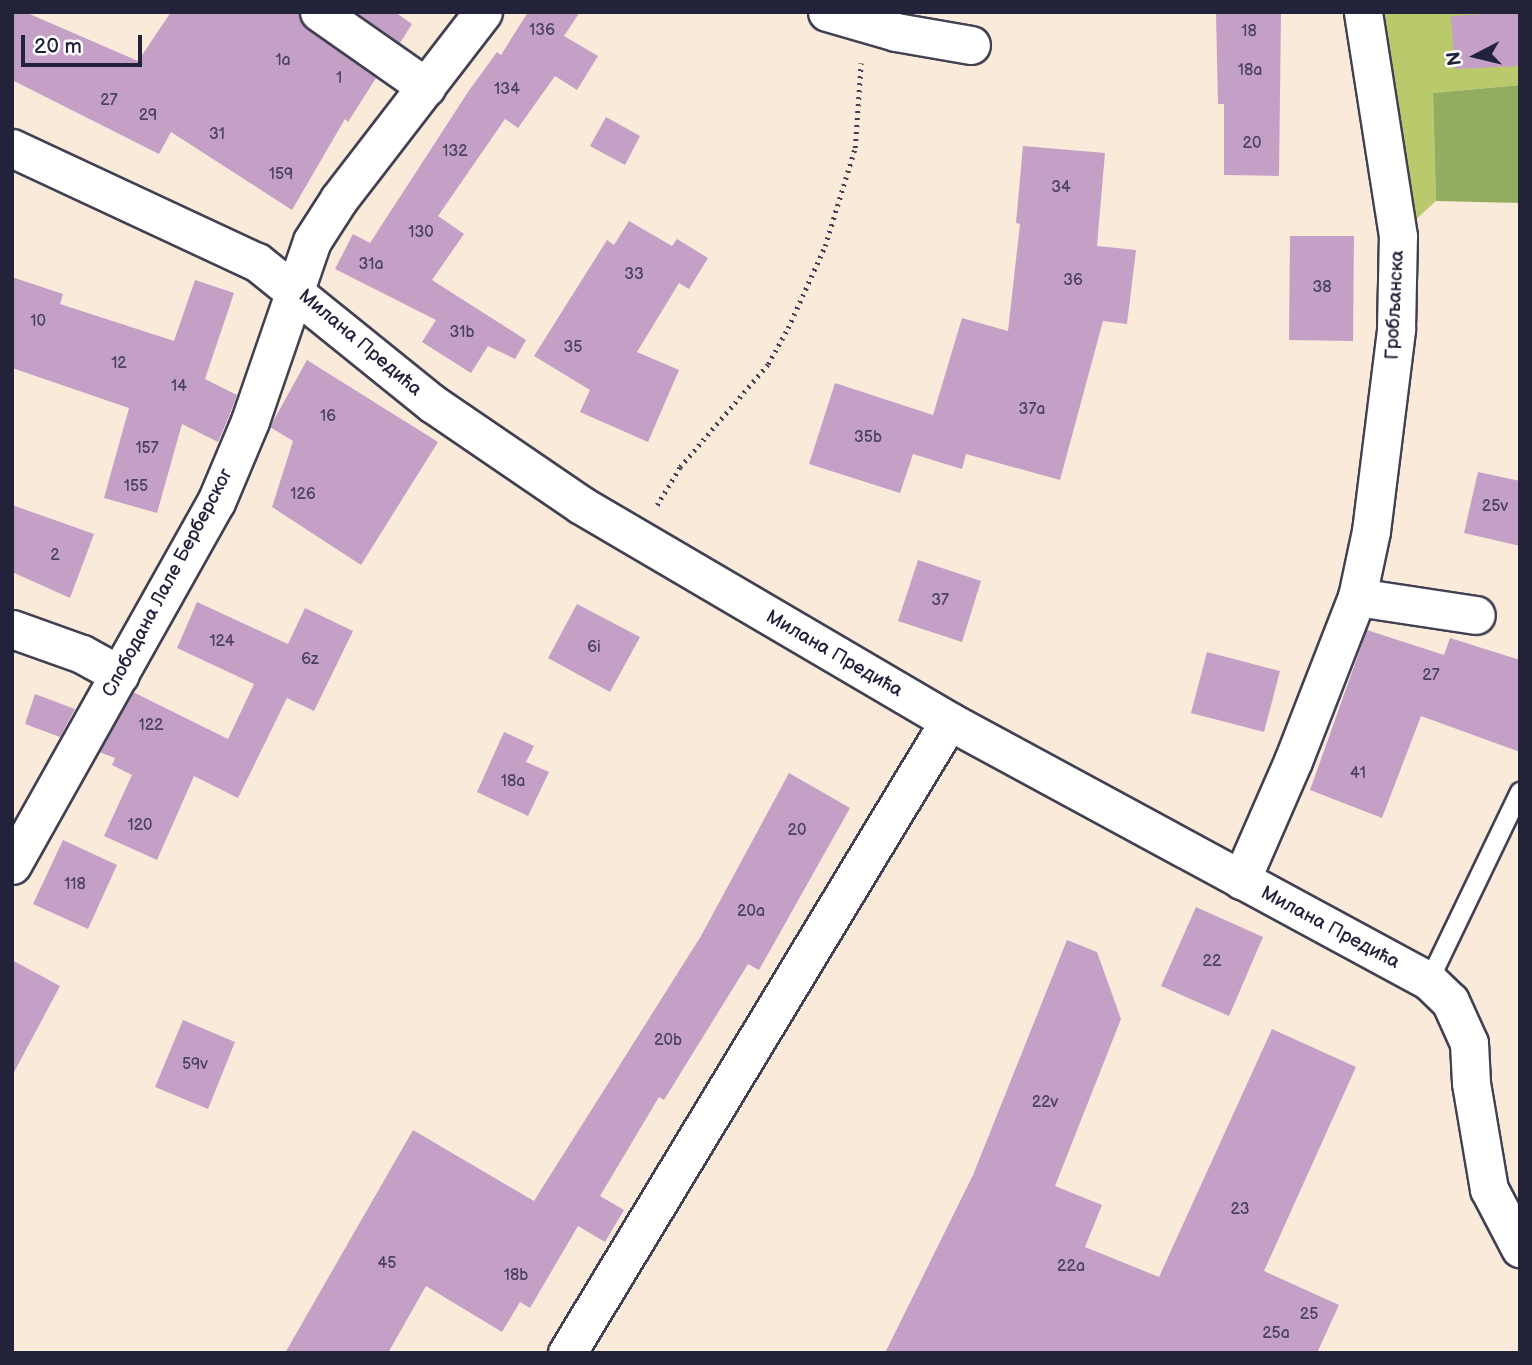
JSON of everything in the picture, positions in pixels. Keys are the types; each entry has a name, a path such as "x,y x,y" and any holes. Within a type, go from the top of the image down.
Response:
{"street":[{"path":"319,12 426,87"},
{"name":"Слободана Лале Берберског","path":"12,865 216,502 250,421 312,241 339,199 483,12"},
{"name":"Гробљанска","path":"1241,880 1357,597 1371,531 1394,354 1398,236 1363,12"},
{"path":"841,16 971,45"},
{"name":"Милана Предића","path":"12,148 190,227 257,262 295,289 433,404 637,539 949,721 1429,981 1450,1001 1469,1043 1471,1083 1489,1189 1520,1248"},
{"path":"1357,597 1476,615"},
{"path":"12,629 82,654 120,676"},
{"path":"567,1353 949,721"}],"lane":[{"path":"1429,981 1520,792"}],"path":[{"path":"637,539 680,467 768,364 825,246 855,148 861,100 841,16"}],"green space":[{"path":"1368,12 1520,12 1520,85 1433,93 1436,201 1398,236"},
{"path":"1520,85 1520,203 1436,201 1433,93"}],"building":[{"path":"12,12 25,12 138,61 171,12 298,12 307,29 376,78 348,122 345,119 292,210 171,132 159,154 12,80"},
{"path":"356,12 395,12 412,24 400,43"},
{"path":"528,12 580,12 564,36 598,56 577,90 555,76 518,128 505,119 438,216 464,234 432,280 526,340 515,359 488,346 471,373 422,342 436,320 335,269 353,234 370,243 468,92 497,52 501,55"},
{"path":"1281,12 1279,176 1224,175 1224,104 1218,104 1216,13"},
{"path":"1520,12 1520,66 1455,69 1451,16"},
{"path":"606,117 640,136 625,165 590,146"},
{"path":"1023,146 1105,153 1097,246 1136,250 1127,324 1103,321 1060,480 966,454 962,469 913,454 900,493 809,464 835,383 933,415 962,318 1008,331 1020,224 1016,223"},
{"path":"629,221 672,246 677,239 708,258 689,289 679,283 637,352 679,370 648,442 580,412 590,390 534,356 607,240 614,245"},
{"path":"1290,236 1354,236 1353,341 1289,340"},
{"path":"12,277 63,294 60,304 174,341 195,280 234,293 205,379 237,395 218,442 182,424 157,513 104,498 129,408 12,368"},
{"path":"307,360 438,442 361,565 272,507 293,441 270,427"},
{"path":"1478,472 1520,481 1520,546 1464,533"},
{"path":"12,505 94,534 70,598 12,572"},
{"path":"918,560 981,581 962,642 898,621"},
{"path":"197,602 288,644 305,608 353,631 314,711 287,698 238,798 194,776 157,860 104,836 132,775 112,765 115,758 99,752 133,692 228,739 254,684 177,648"},
{"path":"577,604 640,637 610,692 548,658"},
{"path":"1367,630 1444,655 1450,638 1520,660 1520,752 1421,716 1382,818 1310,790"},
{"path":"1207,652 1280,671 1264,732 1191,713"},
{"path":"35,694 75,709 60,737 25,724"},
{"path":"504,732 534,746 526,762 549,772 528,816 477,792"},
{"path":"789,773 850,808 759,970 748,964 664,1100 659,1097 600,1196 624,1210 605,1242 578,1226 530,1308 520,1302 502,1332 426,1286 388,1353 285,1353 413,1130 534,1201 701,936"},
{"path":"63,840 117,865 88,929 33,904"},
{"path":"1196,907 1263,937 1229,1016 1161,986"},
{"path":"1067,940 1097,952 1121,1019 1055,1186 1102,1205 1085,1247 1159,1277 1272,1029 1356,1067 1264,1271 1339,1305 1317,1353 885,1353 973,1175"},
{"path":"12,960 60,986 12,1076"},
{"path":"183,1020 235,1042 208,1109 155,1087"}]}
